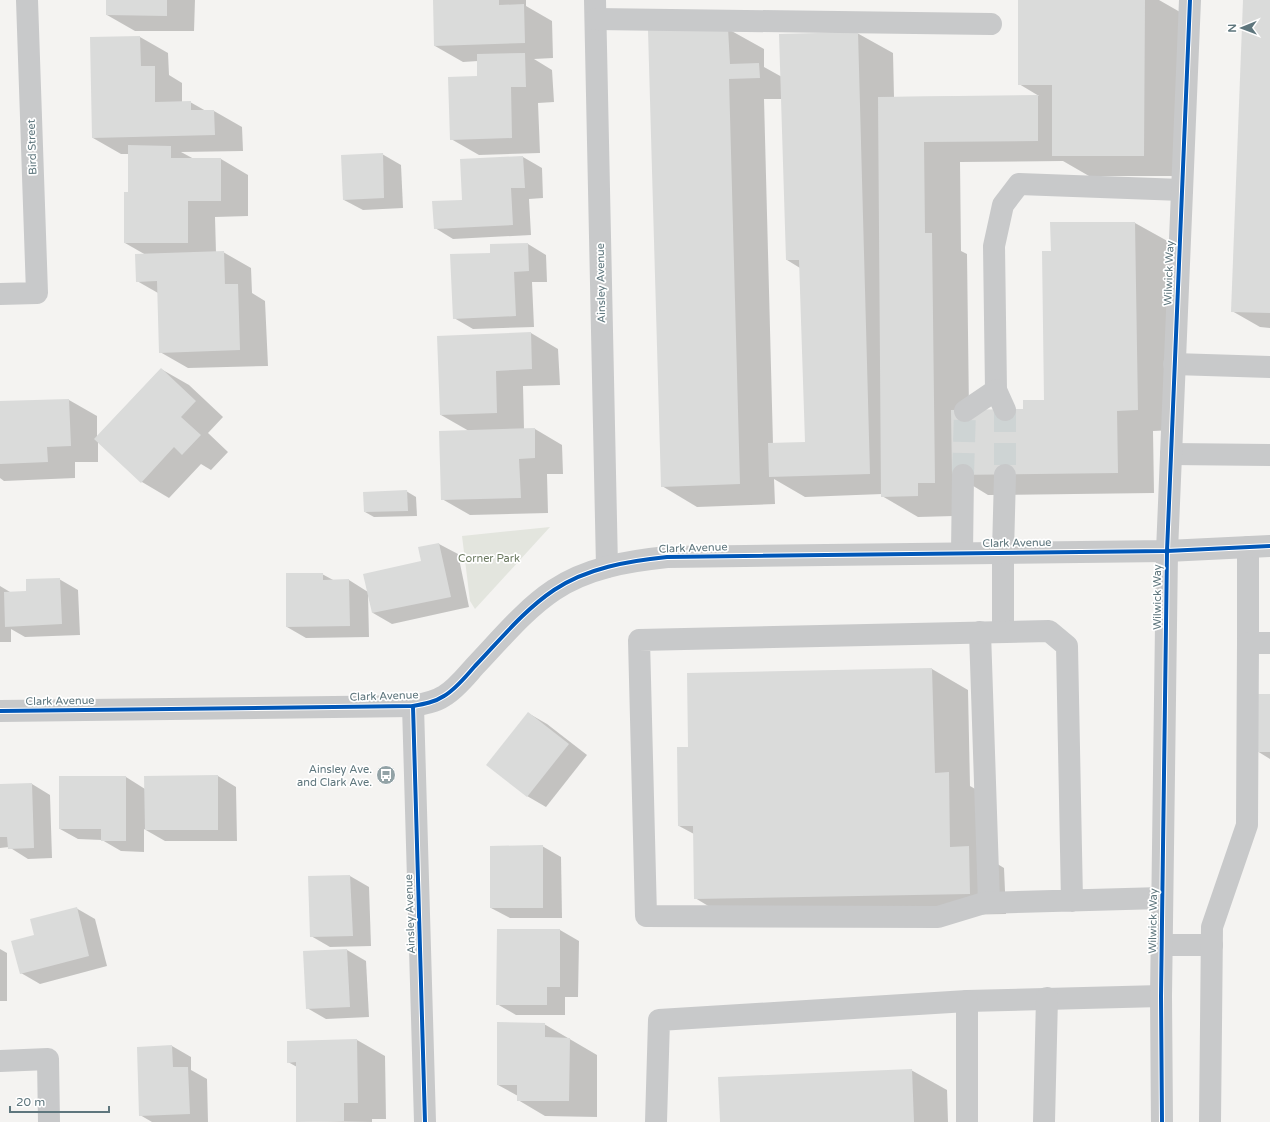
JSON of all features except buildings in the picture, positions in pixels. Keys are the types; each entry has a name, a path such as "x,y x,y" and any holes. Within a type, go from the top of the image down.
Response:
{"street":[{"name":"Bird Street","path":"0,294 37,293 27,0"},
{"name":"Wilwick Way","path":"1162,1122 1161,996 1167,551 1190,0"},
{"path":"596,10 991,24"},
{"name":"Ainsley Avenue","path":"596,10 607,567"},
{"path":"1005,410 996,390 994,246 1003,204 1019,184 1182,190"},
{"path":"1174,364 1270,367"},
{"path":"965,411 996,390"},
{"path":"1171,454 1270,455"},
{"path":"962,553 963,475"},
{"path":"1003,632 1005,475"},
{"name":"Clark Avenue","path":"0,711 413,706 431,702 445,696 462,681 526,613 554,590 580,575 636,560 667,557 1167,551 1270,546"},
{"path":"1210,1122 1212,927 1246,825 1248,547"},
{"path":"1072,900 1067,646 1049,631 639,640 646,916 938,917 989,903 1162,898"},
{"path":"980,632 989,903"},
{"path":"1248,643 1270,643"},
{"name":"Ainsley Avenue","path":"413,706 425,1122"},
{"path":"1162,945 1212,944"},
{"path":"656,1122 659,1020 967,1001 1161,996"},
{"path":"1044,1122 1047,998"},
{"path":"967,1001 967,1122"},
{"path":"0,1061 48,1059 49,1122"}],"green space":[{"name":"Corner Park","path":"550,527 475,609 470,601 462,536"}],"tunnel":[{"path":"1005,410 1005,475"},
{"path":"963,475 965,411"}],"cycle path":[{"path":"1162,1122 1161,996 1167,551 1190,0"},
{"path":"0,711 413,706 425,704 441,698 453,690 522,616 543,598 567,582 594,571 623,563 667,557 1167,551 1270,546"},
{"path":"413,706 425,1122"}],"place":[{"name":"Ainsley Ave. and Clark Ave.","path":"386,775"}]}
